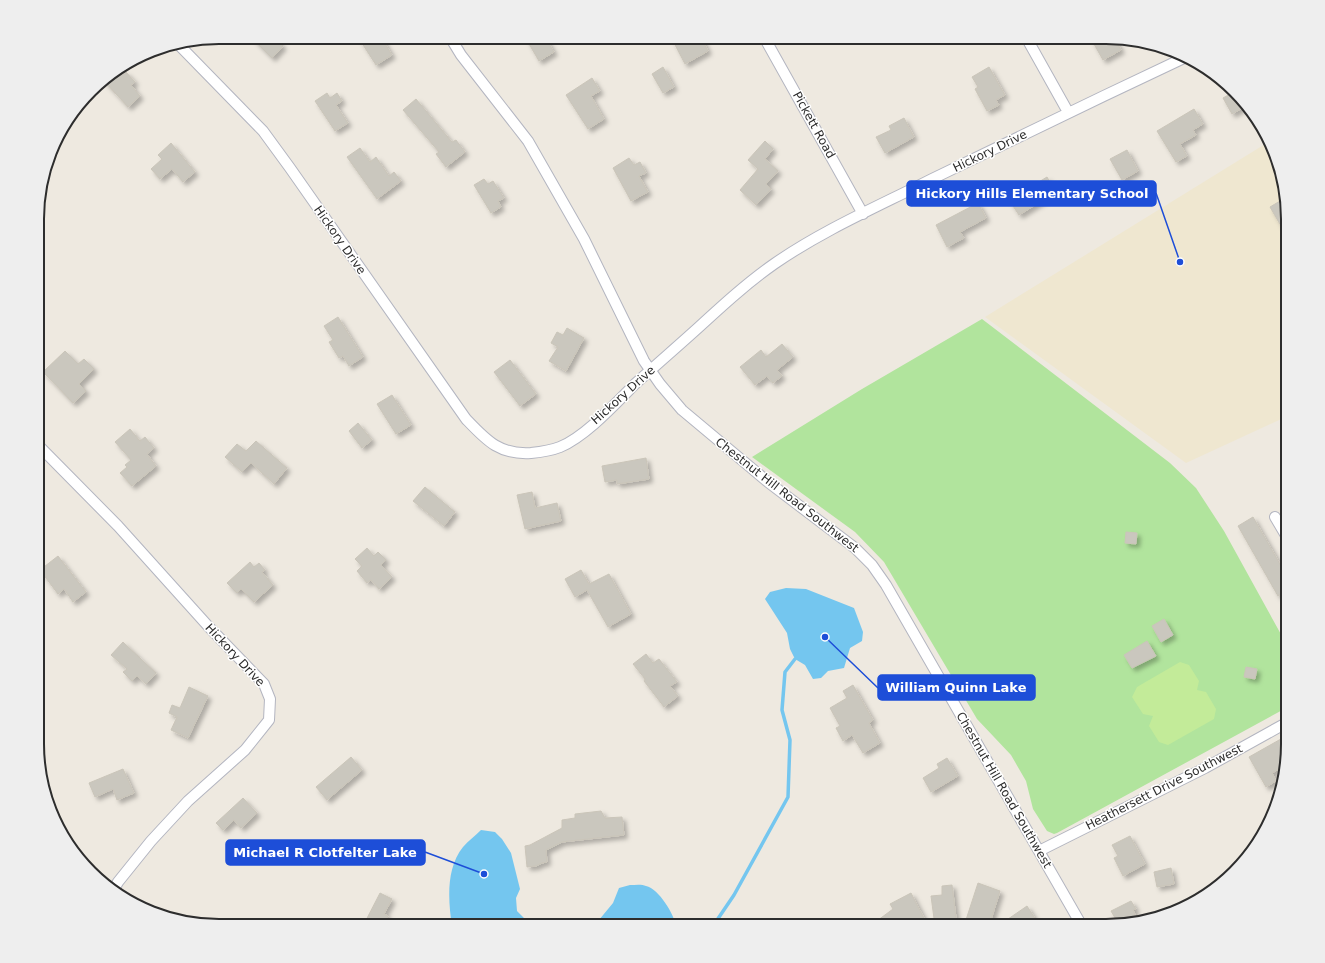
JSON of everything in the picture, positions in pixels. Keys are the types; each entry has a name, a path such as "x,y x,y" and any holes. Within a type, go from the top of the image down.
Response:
{"street":[{"name":"Chestnut Hill Road Southwest","path":"455,44 528,141 584,239 650,371 682,410 768,482 855,548 872,565 886,585 1078,919"},
{"name":"Pickett Road","path":"768,44 863,214"},
{"path":"1030,44 1068,112"},
{"name":"Hickory Drive","path":"182,48 263,131 466,419 495,445 508,452 524,453 543,452 560,446 577,437 746,284 804,245 1068,112 1179,60"},
{"name":"Hickory Drive","path":"44,452 118,526 208,626 264,684 270,699 269,720 245,750 188,801 151,842 116,886"},
{"path":"1275,518 1281,528"},
{"name":"Heathersett Drive Southwest","path":"1039,850 1205,768 1281,726"}],"shaded area":[{"path":"1264,145 1272,163 1278,185 1281,208 1281,419 1186,463 985,317"}],"green space":[{"path":"982,319 1170,463 1196,488 1224,531 1281,634 1281,711 1057,833 1054,834 1047,831 1033,809 1026,781 1011,755 977,719 884,562 855,532 752,457 862,389"},
{"path":"1180,662 1189,665 1199,681 1197,690 1206,692 1216,709 1214,719 1168,745 1159,742 1149,726 1153,716 1143,714 1132,697 1137,687"}],"water":[{"path":"786,588 806,589 854,608 863,632 862,641 850,648 844,668 828,671 821,678 813,679 805,665 795,659 790,649 787,633 765,599 770,592"},
{"path":"481,830 495,832 502,839 511,853 520,889 516,898 517,911 525,919 451,919 449,895 451,874 457,855"},
{"path":"630,885 644,885 651,888 661,897 674,919 600,919 613,903 619,888"}],"building":[{"path":"258,44 281,44 283,46 272,58"},
{"path":"362,44 385,44 392,55 376,65"},
{"path":"529,44 549,44 554,52 539,61"},
{"path":"675,44 704,44 708,51 685,64"},
{"path":"1094,44 1118,44 1121,50 1103,60"},
{"path":"663,67 674,87 663,93 652,74"},
{"path":"989,67 1005,95 996,100 999,105 987,111 975,89 978,87 972,77"},
{"path":"126,72 135,82 131,85 140,96 128,107 107,84 121,74 122,75"},
{"path":"592,78 600,91 591,96 604,119 588,129 566,95"},
{"path":"327,93 330,98 337,93 342,101 336,105 348,123 335,131 315,101"},
{"path":"1229,94 1242,108 1232,114 1223,98"},
{"path":"416,99 452,142 456,140 465,152 446,167 436,154 439,152 403,110"},
{"path":"1194,109 1203,124 1193,130 1196,135 1180,144 1187,156 1176,162 1157,131"},
{"path":"904,118 914,137 885,153 876,137 891,130 889,126"},
{"path":"765,141 773,149 765,159 778,171 766,184 771,189 756,205 740,190 758,169 748,160"},
{"path":"171,143 195,172 183,182 172,169 160,179 151,169 162,159 158,155"},
{"path":"360,148 370,162 376,157 389,176 394,172 401,181 377,199 347,157"},
{"path":"1127,150 1138,171 1122,180 1110,159"},
{"path":"629,158 634,165 640,162 646,173 639,176 648,192 631,201 613,168"},
{"path":"1047,177 1056,192 1019,215 1009,200"},
{"path":"484,179 488,184 493,181 504,198 498,201 501,207 491,213 474,185"},
{"path":"1280,201 1281,226 1270,207"},
{"path":"978,203 986,218 960,232 964,238 947,247 936,225"},
{"path":"338,317 363,357 349,366 343,356 339,358 329,342 333,340 324,326"},
{"path":"567,328 584,338 566,371 549,361 558,347 551,343 557,332 563,335"},
{"path":"782,344 793,357 777,370 782,376 773,383 767,376 755,385 740,367 761,350 766,357"},
{"path":"65,351 78,364 84,359 94,369 79,384 86,391 73,403 44,373 44,371"},
{"path":"510,360 536,394 520,406 494,372"},
{"path":"392,395 411,425 396,434 377,404"},
{"path":"358,423 372,440 362,448 349,431"},
{"path":"130,429 140,441 145,437 154,448 147,454 156,466 132,486 120,473 127,467 125,465 131,460 115,442"},
{"path":"256,441 287,468 274,484 251,463 242,472 225,457 237,444 246,451"},
{"path":"646,458 649,479 617,484 617,480 605,482 602,466"},
{"path":"425,487 455,512 444,526 413,501"},
{"path":"532,492 535,508 557,503 561,521 525,529 517,495"},
{"path":"1253,517 1281,566 1281,594 1278,596 1238,526"},
{"path":"1126,532 1137,533 1136,544 1125,543"},
{"path":"367,548 374,556 378,552 386,560 381,565 392,577 379,589 371,580 367,583 357,571 362,566 355,559"},
{"path":"58,556 86,592 73,602 64,589 58,594 44,575 44,567"},
{"path":"250,562 254,567 259,563 265,570 262,572 273,585 254,602 241,589 237,593 227,583"},
{"path":"581,570 589,584 609,574 631,614 608,627 587,590 575,597 565,579"},
{"path":"1164,619 1173,635 1161,642 1152,626"},
{"path":"1147,641 1156,656 1132,668 1124,655"},
{"path":"123,642 156,673 146,684 137,676 132,681 123,672 127,669 111,655"},
{"path":"646,654 653,663 659,659 677,682 670,686 678,696 664,707 633,664"},
{"path":"1246,667 1257,669 1255,679 1244,677"},
{"path":"853,685 873,720 869,723 880,743 863,753 852,735 843,741 836,728 840,726 830,708 847,698 843,691"},
{"path":"189,687 208,696 188,738 171,730 177,717 169,713 172,705 180,708"},
{"path":"1281,739 1280,769 1272,773 1276,781 1266,787 1249,757"},
{"path":"351,757 362,770 327,800 316,787"},
{"path":"947,758 958,776 931,792 923,778 939,768 937,764"},
{"path":"123,769 134,793 117,800 113,789 95,797 89,783"},
{"path":"243,798 257,813 241,828 234,820 223,830 216,823"},
{"path":"601,811 605,818 622,817 624,835 562,842 546,850 547,862 536,866 527,867 525,846 530,845 562,828 562,820 575,818 575,814"},
{"path":"1130,836 1145,864 1123,876 1114,858 1118,856 1112,845"},
{"path":"1171,868 1174,884 1157,887 1154,872"},
{"path":"978,883 1000,891 991,919 966,919"},
{"path":"952,885 956,919 934,919 931,896 942,895 942,886"},
{"path":"380,893 392,899 384,914 388,916 387,919 367,919"},
{"path":"911,893 924,919 879,919 893,909 890,904"},
{"path":"1131,901 1136,909 1133,910 1136,917 1116,919 1111,911"},
{"path":"1027,906 1035,919 1008,919"}],"waterway":[{"path":"718,919 734,895 788,797 790,740 782,710 785,672 795,659"}],"place":[{"name":"Hickory Hills Elementary School","path":"1180,262"},
{"name":"William Quinn Lake","path":"825,637"},
{"name":"Michael R Clotfelter Lake","path":"484,874"}]}
